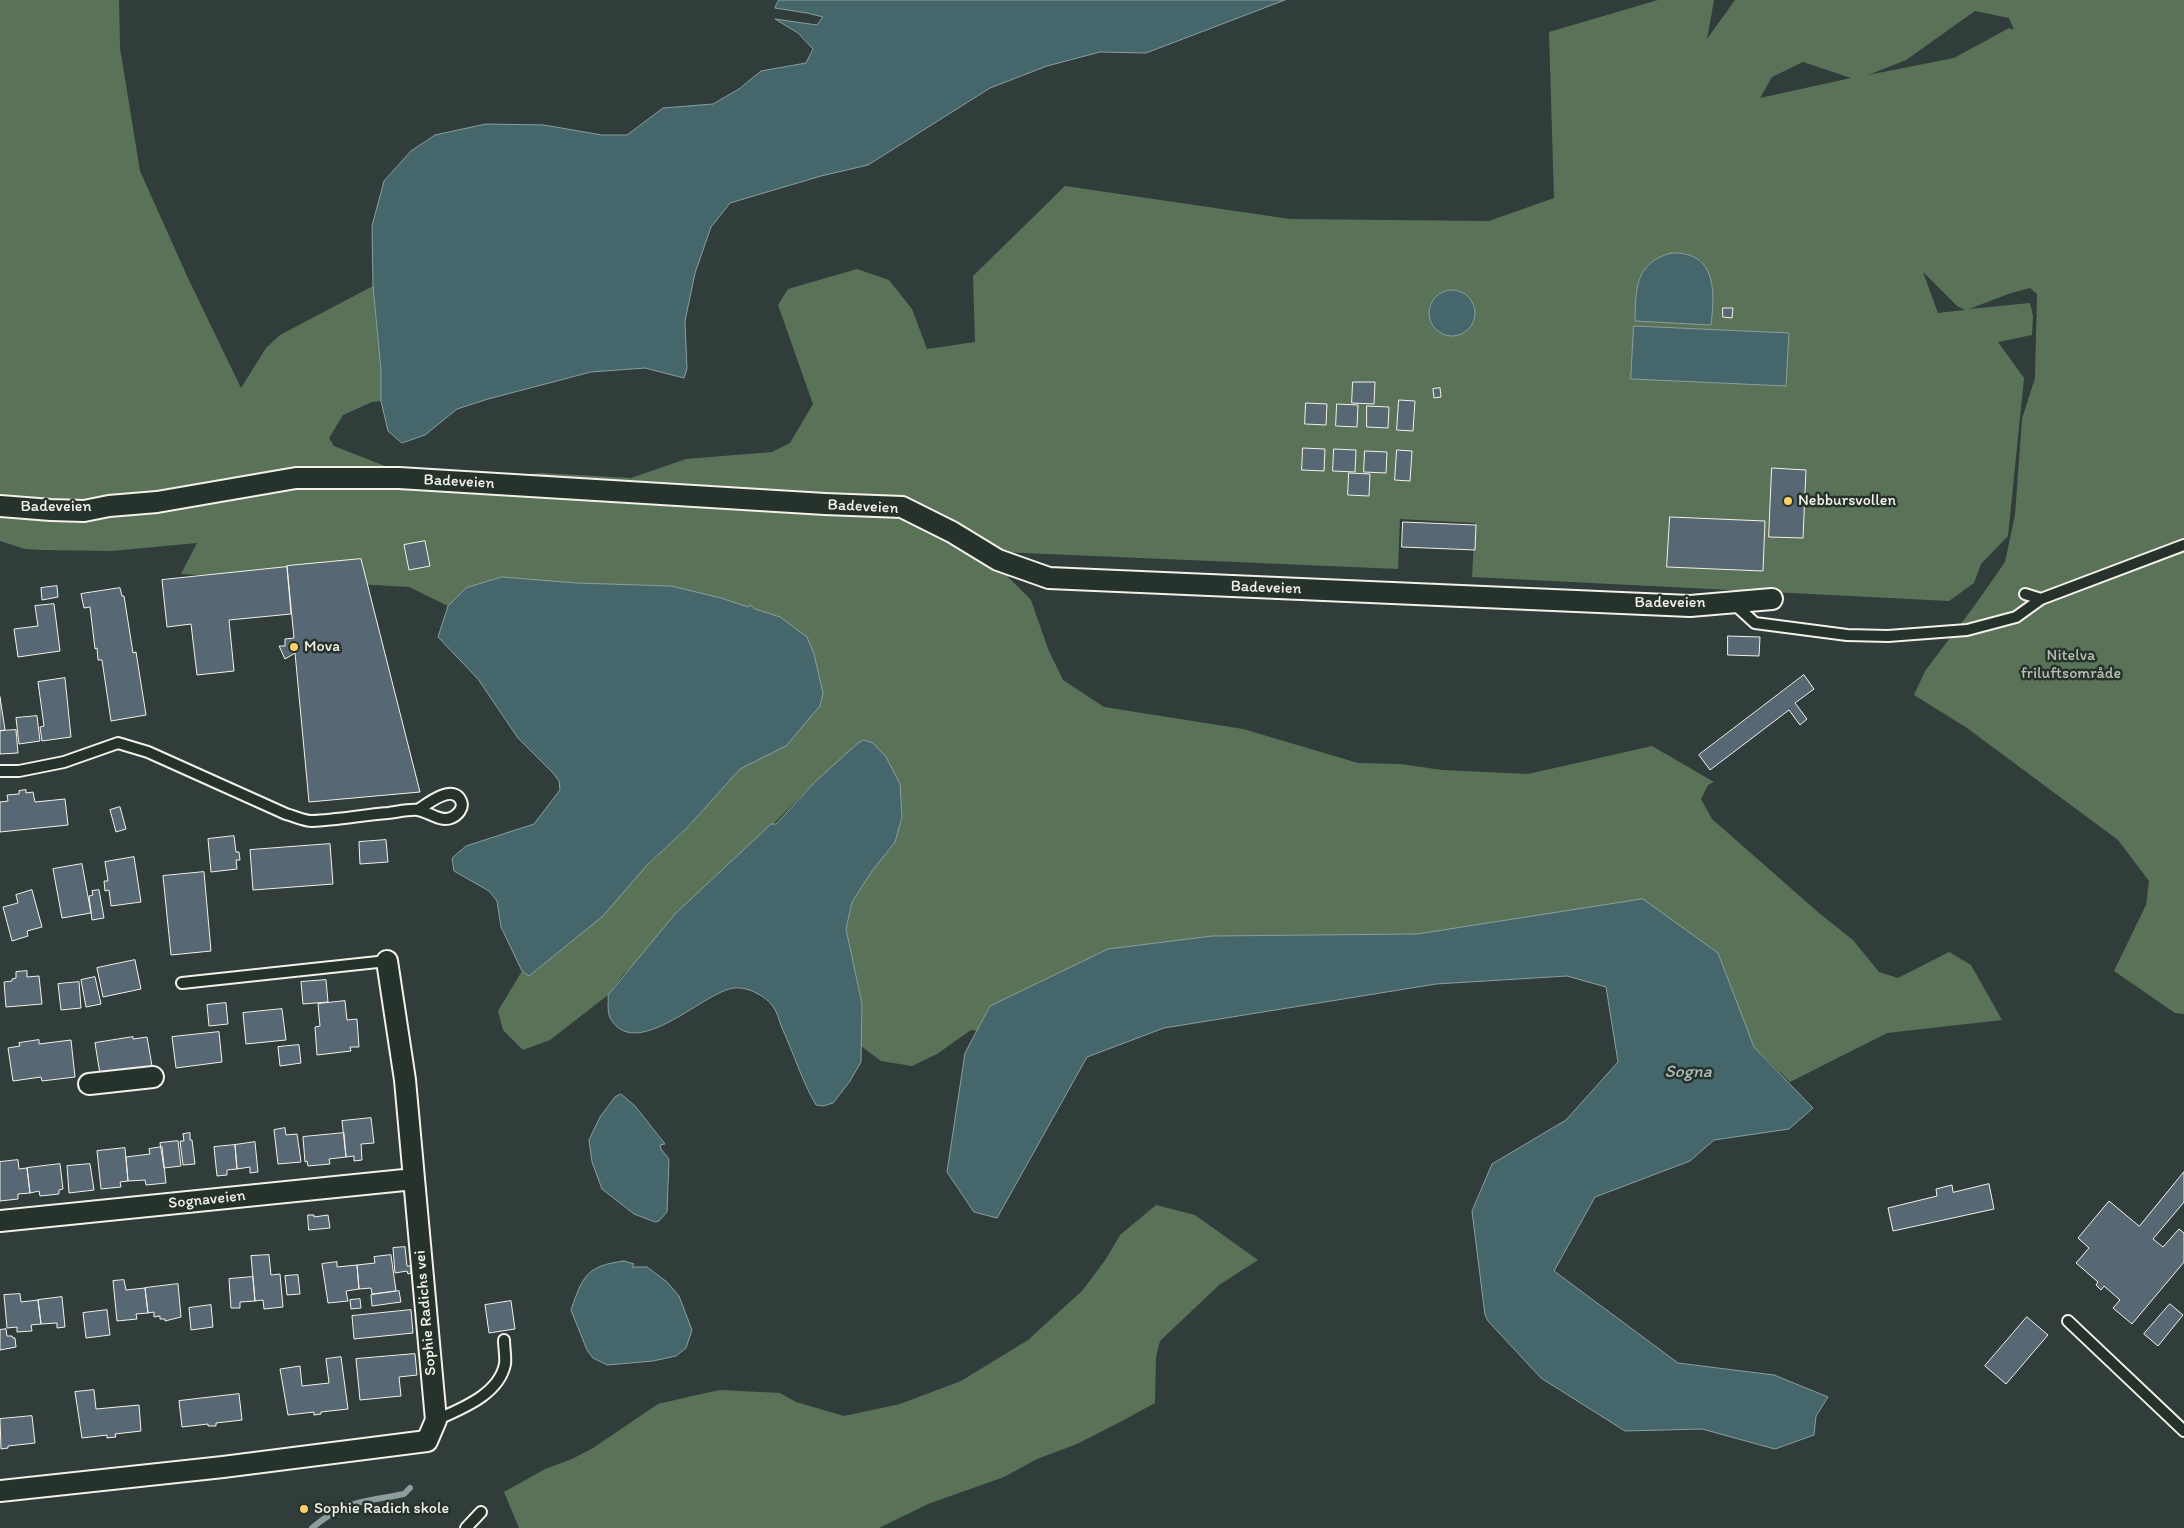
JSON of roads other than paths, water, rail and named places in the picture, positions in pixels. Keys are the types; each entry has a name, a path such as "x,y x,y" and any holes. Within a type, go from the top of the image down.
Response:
{"street":[{"name":"Badeveien","path":"0,506 84,511 109,506 157,502 296,478 399,478 902,507 952,532 998,560 1049,578 1690,606 1772,599"},
{"name":"Sophie Radichs vei","path":"387,961 405,1080 436,1420"},
{"path":"89,1084 153,1077"},
{"name":"Sognaveien","path":"0,1221 414,1179"},
{"path":"0,1491 223,1467 428,1441 436,1420"}],"lane":[{"path":"1731,602 1754,623 1847,635 1888,636 1967,630 2016,617 2041,599 2184,545"},
{"path":"2025,594 2041,599"},
{"path":"0,771 19,771 64,762 118,743 148,752 286,814 310,821 418,810"},
{"name":"Sophie Radichs vei","path":"182,983 387,961"},
{"path":"2068,1321 2184,1431"},
{"path":"436,1420 472,1402 490,1388 500,1376 505,1363 504,1340"},
{"path":"466,1528 482,1512"}],"water":[{"path":"779,0 1285,0 1146,53 1100,52 1047,66 990,88 868,165 821,176 730,203 711,227 695,273 685,321 687,369 684,378 645,368 591,372 457,409 425,435 402,443 388,431 381,401 381,370 373,286 372,226 384,181 411,151 435,135 486,124 544,125 602,135 627,135 663,108 713,104 739,89 761,71 806,63 813,49 798,33 775,19 817,25 823,17 775,8"},
{"path":"1671,253 1686,254 1697,259 1705,266 1710,276 1712,287 1711,325 1635,321 1637,288 1644,271 1650,263"},
{"path":"1447,290 1457,290 1469,296 1474,304 1474,322 1469,330 1461,335 1447,336 1439,333 1432,326 1429,318 1429,308 1432,300 1439,293"},
{"path":"1634,326 1789,333 1786,386 1631,379"},
{"path":"502,577 576,583 671,586 721,598 748,607 750,605 755,609 780,617 807,637 814,654 823,693 820,706 786,746 740,769 686,829 647,865 603,916 529,976 522,971 501,927 497,901 489,891 454,871 452,858 466,846 534,824 560,790 559,781 553,773 518,738 478,679 438,637 448,606 466,588"},
{"path":"864,740 873,743 886,757 900,784 902,817 895,842 872,871 852,902 846,929 862,1004 861,1062 850,1081 833,1103 823,1106 816,1105 802,1077 775,1009 770,1002 752,991 734,988 722,992 672,1020 638,1033 624,1031 612,1021 608,1011 608,995 675,914 771,824 776,824 816,781 858,743"},
{"name":"Sogna","path":"1643,899 1718,953 1754,1047 1813,1108 1789,1129 1714,1140 1690,1161 1595,1197 1554,1271 1678,1363 1774,1375 1828,1397 1816,1416 1814,1435 1775,1449 1702,1429 1625,1431 1541,1378 1488,1321 1485,1315 1472,1211 1492,1164 1566,1120 1618,1062 1606,987 1567,976 1436,984 1164,1028 1087,1057 997,1218 974,1212 947,1172 965,1053 990,1006 1108,949 1212,936 1417,934"},
{"path":"621,1094 635,1106 665,1144 660,1145 669,1159 667,1212 659,1221 655,1222 634,1214 602,1189 592,1162 589,1140 600,1117 615,1097"},
{"path":"624,1261 634,1264 632,1267 647,1267 667,1282 679,1296 692,1330 686,1348 676,1356 653,1361 607,1365 593,1358 587,1350 571,1310 579,1288 583,1280 594,1269"}],"waterway":[{"path":"312,1528 345,1507 404,1494 410,1488"}],"place":[{"name":"Nebbursvollen","path":"1788,501"},
{"name":"Mova","path":"294,647"},
{"name":"Sophie Radich skole","path":"304,1509"}],"park label":[{"name":"Nitelva friluftsområde","path":"2071,665"}]}
